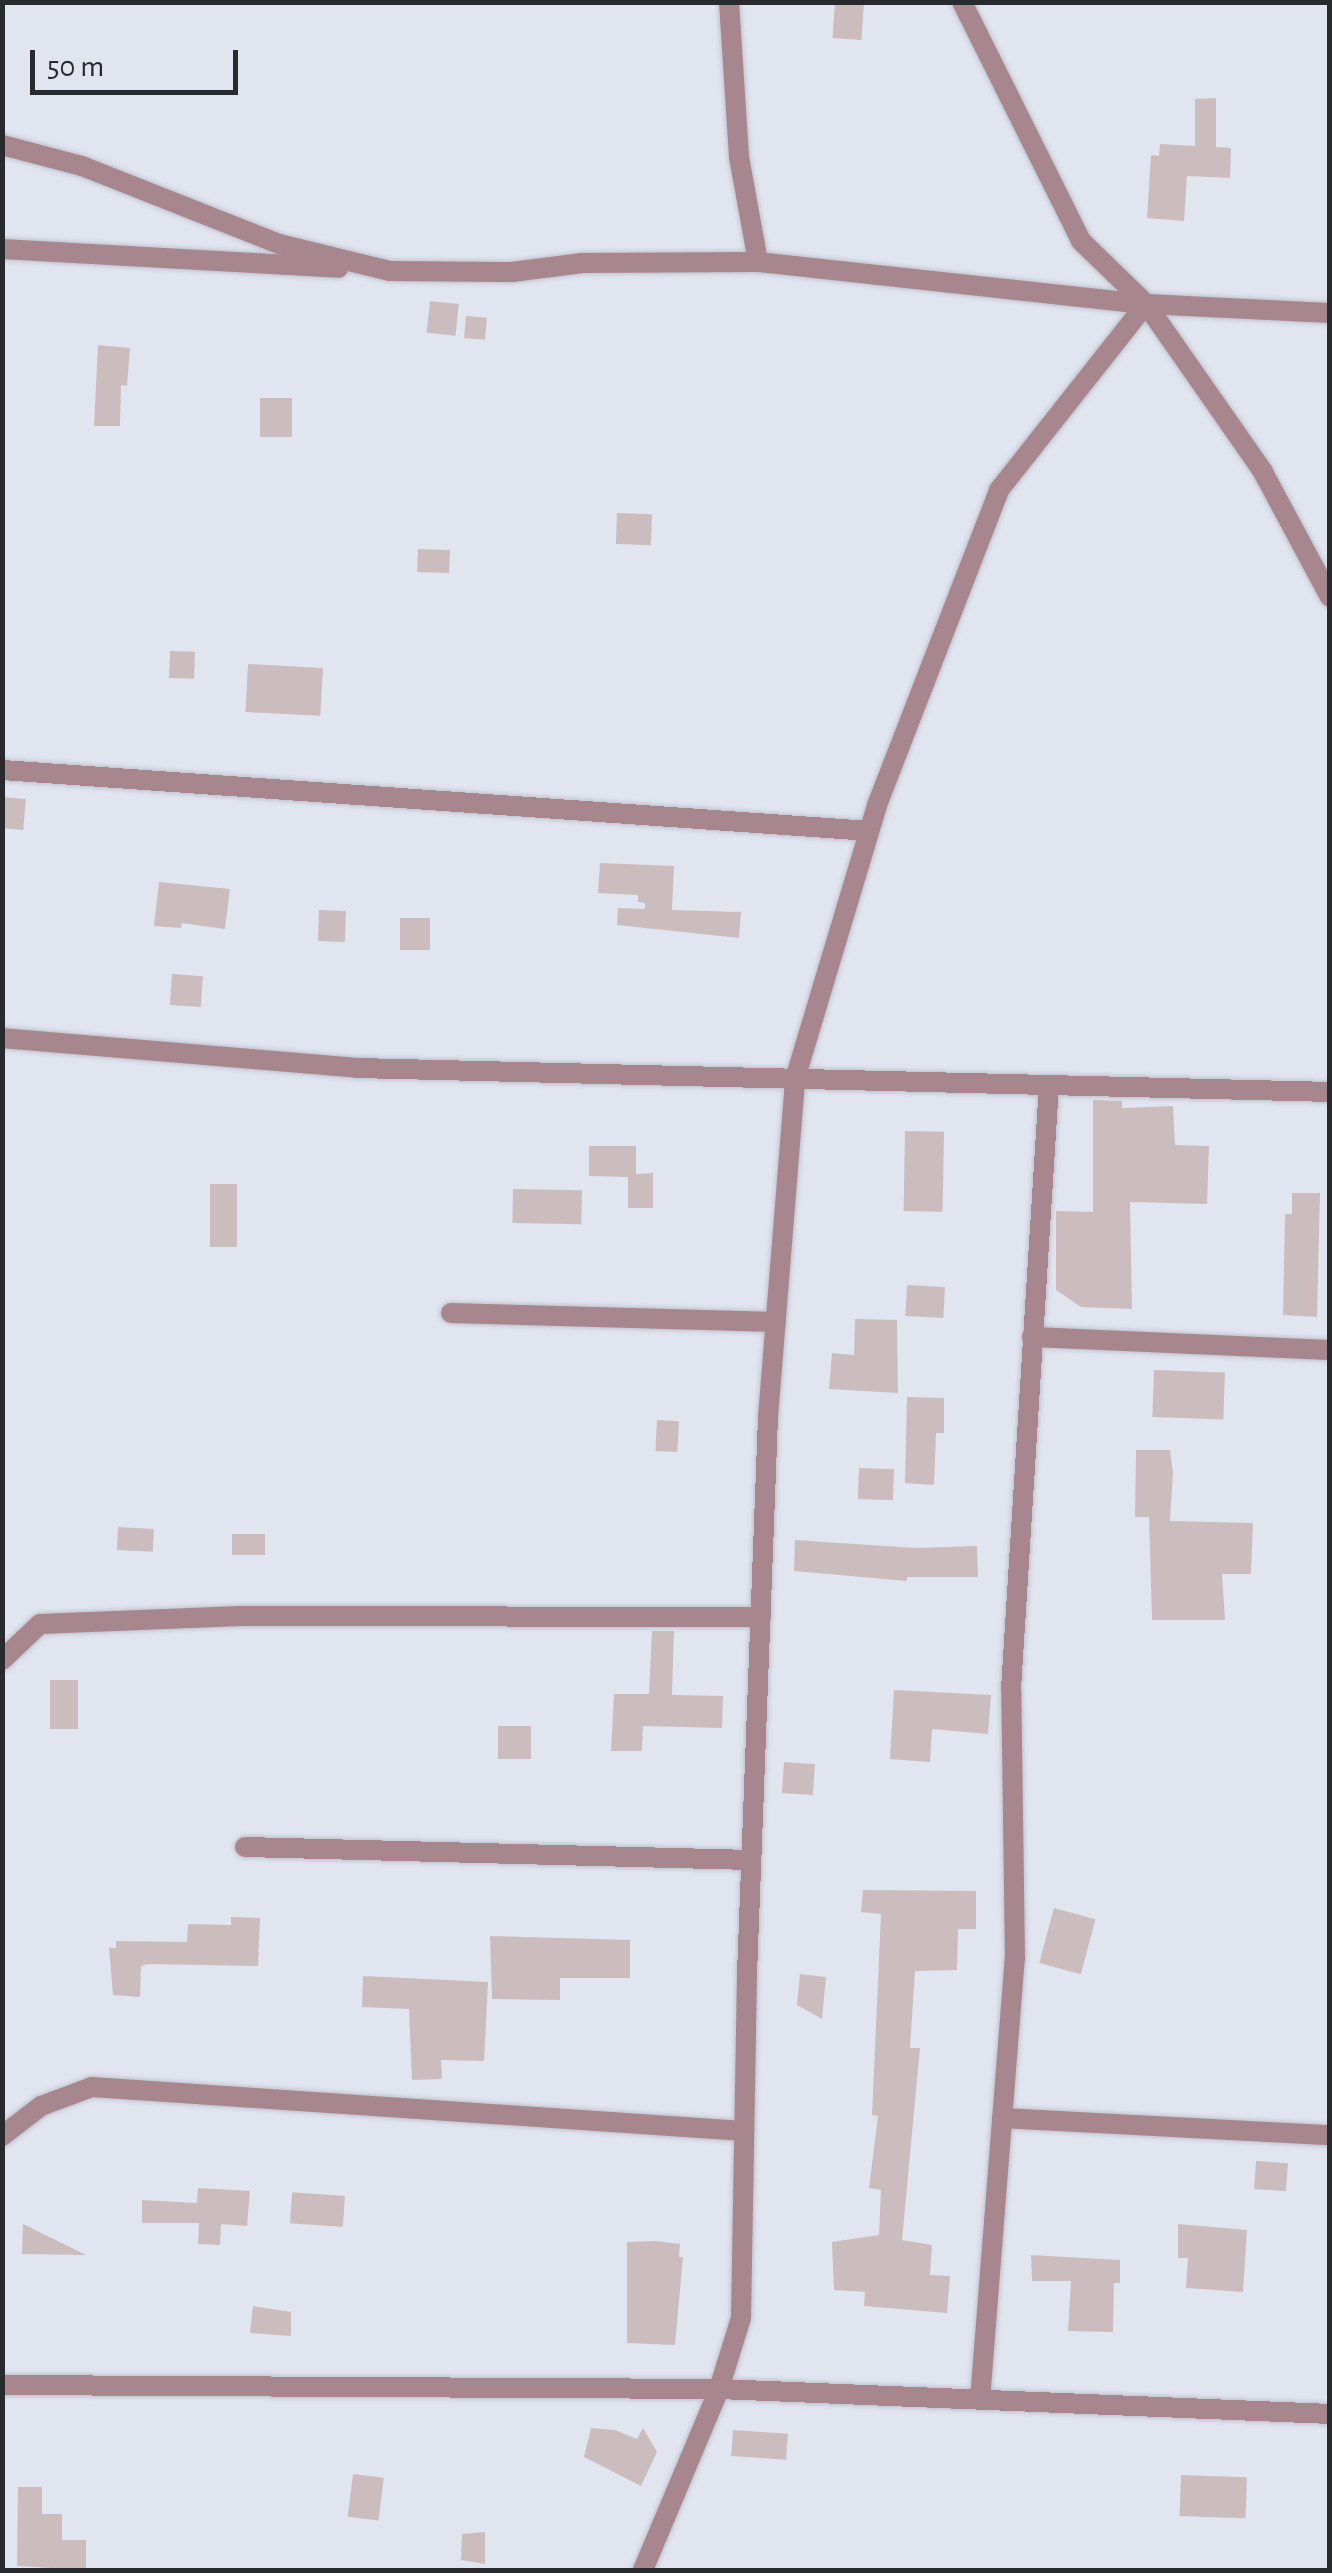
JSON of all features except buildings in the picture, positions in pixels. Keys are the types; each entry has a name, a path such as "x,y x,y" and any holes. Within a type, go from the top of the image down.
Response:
{"street":[{"path":"729,2 740,157 758,262"},
{"path":"962,2 1082,241 1146,304 1264,472 1330,597"},
{"path":"2,144 82,166 280,244 390,271"},
{"path":"2,249 390,271 512,272 582,263 758,262 1146,304 1330,313"},
{"path":"643,2570 719,2389 741,2318 761,1616 776,1322 795,1079 869,831 999,490 1146,304"},
{"path":"2,770 869,831"},
{"path":"2,1038 357,1068 1330,1092"},
{"path":"980,2400 1015,1960 1012,1688 1049,1085"},
{"path":"450,1313 776,1322"},
{"path":"1032,1338 1330,1350"},
{"path":"2,1660 40,1624 241,1616 761,1616"},
{"path":"244,1847 752,1860"},
{"path":"2,2136 41,2106 92,2087 744,2131"},
{"path":"1002,2118 1330,2134"},
{"path":"2,2385 719,2389 1330,2414"}]}
